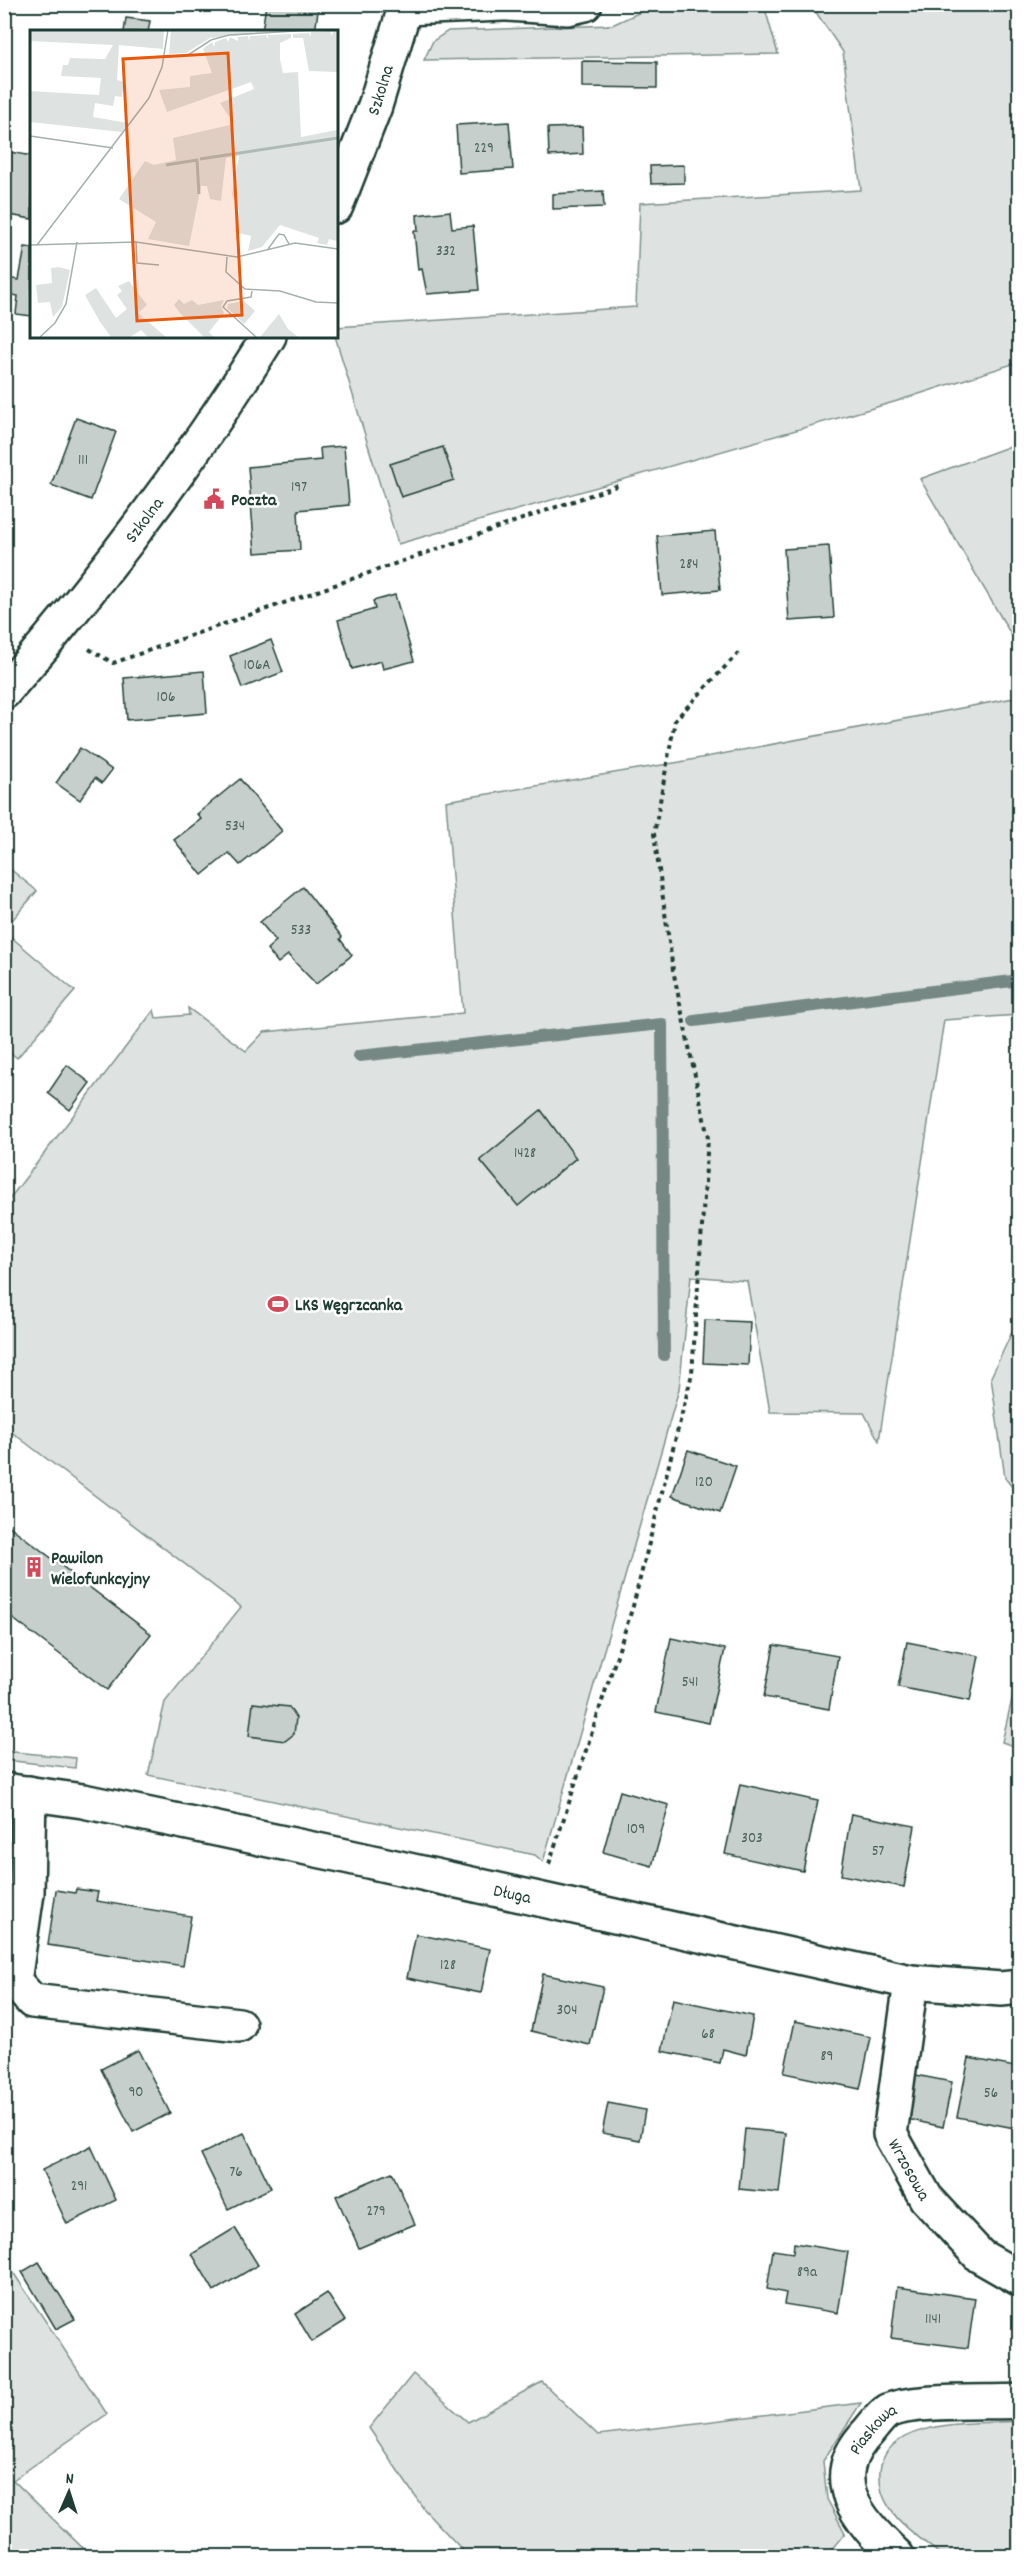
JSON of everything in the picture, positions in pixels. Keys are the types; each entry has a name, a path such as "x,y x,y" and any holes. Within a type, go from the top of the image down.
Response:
{"street":[{"path":"405,6 503,4"},
{"path":"508,4 568,8 585,4"},
{"name":"Szkolna","path":"338,201 375,106 405,6"},
{"name":"Szkolna","path":"4,692 57,631 228,402 267,338"},
{"path":"17,1792 27,1893 14,1981 32,2001 239,2025"},
{"name":"Długa","path":"17,1792 306,1848 911,1982 1001,1989 1020,1987"},
{"name":"Wrzosowa","path":"911,1982 890,2134 926,2198 980,2256 1020,2280"},
{"name":"Piaskowa","path":"897,2556 853,2508 845,2476 858,2442 888,2411 925,2404 1020,2401"}],"path":[{"path":"57,631 113,663 619,485"},
{"path":"538,1899 633,1606 692,1374 708,1138 673,970 654,834 675,720 739,652"}],"shaded area":[{"path":"658,4 764,5 778,54 424,60 433,41 448,31 612,25"},
{"path":"811,5 1019,5 1019,362 894,402 398,544 336,338 338,338 338,327 636,307 640,203 861,190 843,52"},
{"path":"1020,443 1019,648 920,479"},
{"path":"1019,697 1019,1015 944,1020 879,1441 864,1413 770,1412 747,1281 691,1276 679,1389 543,1862 535,1855 148,1775 165,1702 241,1607 5,1427 4,1206 154,1010 156,1018 189,1015 188,1008 246,1051 264,1032 463,1013 446,801 680,762"},
{"path":"4,864 37,891 8,925 5,922"},
{"path":"4,931 75,991 17,1058 5,1048"},
{"path":"1019,1317 1020,1496 1005,1478 991,1377"},
{"path":"1019,1669 1020,1748 1002,1742"},
{"path":"4,1751 76,1758 75,1768 5,1760"},
{"path":"5,2260 107,2414 13,2480 91,2556 5,2556"},
{"path":"413,2374 468,2422 542,2382 598,2435 861,2403 823,2461 827,2499 845,2533 826,2556 468,2556 423,2508 369,2428"},
{"path":"1019,2421 1019,2556 942,2556 908,2528 885,2501 880,2482 880,2471 886,2453 898,2441 916,2432 937,2427"}],"building":[{"path":"266,4 319,4 315,30 262,30"},
{"path":"126,18 150,21 148,30 124,30"},
{"path":"582,61 657,62 657,88 582,87"},
{"path":"509,122 513,169 459,173 456,125"},
{"path":"582,127 583,154 549,156 548,128"},
{"path":"4,151 30,156 30,219 4,214"},
{"path":"684,165 684,183 651,184 650,166"},
{"path":"603,191 604,207 553,209 553,194"},
{"path":"450,211 452,228 473,226 479,290 427,294 422,269 418,270 414,231 418,231 417,215"},
{"path":"25,247 30,248 30,316 16,314 18,296 4,293 6,278 19,280"},
{"path":"76,418 116,432 91,500 51,485"},
{"path":"344,446 349,505 298,510 300,550 255,553 248,467 321,460 320,448"},
{"path":"443,447 454,480 401,497 390,464"},
{"path":"715,531 720,590 662,595 657,536"},
{"path":"829,546 834,618 789,621 784,549"},
{"path":"395,595 414,661 383,669 381,661 352,669 338,620 375,609 373,601"},
{"path":"271,640 283,672 242,688 230,656"},
{"path":"204,671 207,713 127,720 124,678"},
{"path":"80,748 112,770 102,783 95,778 80,800 56,783"},
{"path":"240,779 282,831 240,865 229,853 202,875 174,840 201,819 197,814"},
{"path":"303,887 342,937 340,939 352,955 316,984 288,955 278,963 267,949 276,941 260,922"},
{"path":"67,1065 90,1083 70,1110 48,1093"},
{"path":"541,1110 576,1158 518,1206 480,1160"},
{"path":"705,1320 750,1322 748,1365 703,1363"},
{"path":"688,1450 736,1466 720,1513 672,1496"},
{"name":"Pawilon Wielofunkcyjny","path":"4,1522 151,1634 107,1690 4,1612"},
{"path":"671,1638 725,1649 709,1723 656,1712"},
{"path":"907,1642 979,1656 970,1701 898,1687"},
{"path":"774,1645 838,1656 829,1709 764,1697"},
{"path":"253,1703 289,1707 296,1718 294,1734 285,1741 249,1736"},
{"path":"740,1784 818,1801 803,1871 725,1854"},
{"path":"620,1791 669,1805 652,1866 603,1852"},
{"path":"851,1814 915,1826 904,1887 841,1875"},
{"path":"76,1889 98,1892 96,1901 191,1916 183,1966 48,1945 56,1890 75,1893"},
{"path":"416,1934 490,1949 481,1993 407,1978"},
{"path":"543,1974 603,1987 590,2045 531,2031"},
{"path":"673,1999 753,2016 746,2055 723,2049 720,2063 662,2051"},
{"path":"795,2021 871,2037 860,2089 784,2073"},
{"path":"138,2050 170,2113 133,2132 101,2069"},
{"path":"969,2058 1020,2068 1020,2129 957,2117"},
{"path":"916,2075 952,2082 943,2127 907,2119"},
{"path":"608,2103 645,2110 640,2140 602,2133"},
{"path":"745,2129 786,2133 779,2193 739,2189"},
{"path":"244,2133 271,2188 228,2209 201,2154"},
{"path":"91,2146 116,2200 67,2224 42,2170"},
{"path":"392,2172 415,2224 359,2248 336,2196"},
{"path":"235,2228 258,2265 214,2291 192,2254"},
{"path":"794,2243 848,2252 838,2313 784,2304 786,2293 767,2289 773,2250 793,2253"},
{"path":"39,2262 75,2319 56,2329 22,2272"},
{"path":"897,2287 975,2298 968,2348 891,2338"},
{"path":"327,2293 345,2321 312,2342 295,2314"}],"waterway":[{"path":"694,1021 1020,980"},
{"path":"359,1056 662,1024 664,1355"}],"place":[{"name":"Poczta","path":"214,499"},
{"name":"LKS Węgrzcanka","path":"278,1304"},
{"name":"Pawilon Wielofunkcyjny","path":"34,1567"}]}
